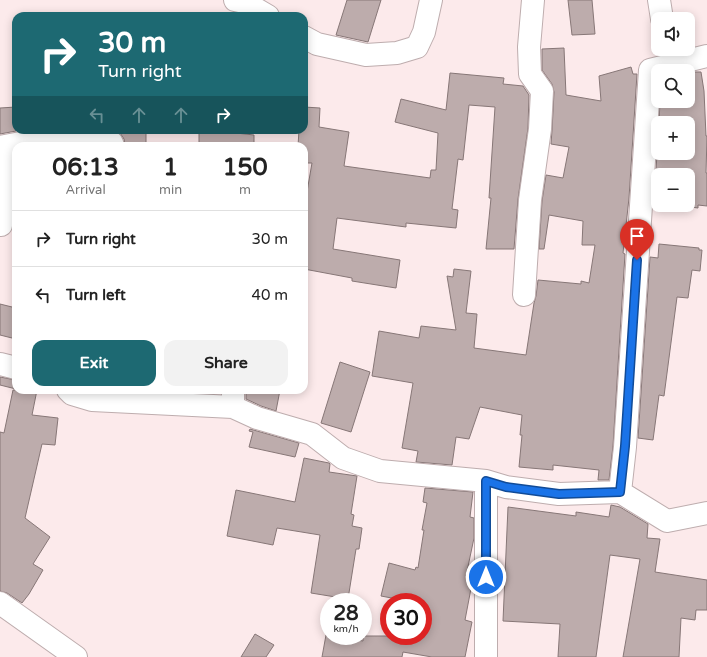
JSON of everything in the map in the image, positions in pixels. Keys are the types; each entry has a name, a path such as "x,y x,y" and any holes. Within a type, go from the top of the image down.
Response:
{"street":[{"path":"235,0 244,2 261,12"},
{"path":"308,39 317,44 366,55 397,53 417,47 424,32 431,0"},
{"path":"524,295 530,200 540,129 542,91 530,74 529,47 533,0"},
{"path":"659,0 661,12"},
{"path":"620,492 625,446 650,70 667,57 707,56"},
{"path":"26,142 57,142"},
{"path":"1,225 9,162 3,147"},
{"path":"0,364 12,367"},
{"path":"72,394 92,400 233,399 257,418 312,434 343,458 380,472 486,481 506,487 559,494 620,492 667,521 707,513"},
{"path":"486,481 486,657"},
{"path":"0,603 76,657"}],"building":[{"path":"347,0 381,0 368,42 336,35"},
{"path":"568,0 592,0 595,34 572,35"},
{"path":"564,48 566,95 601,101 599,76 631,67 633,74 637,74 629,198 623,253 625,254 613,446 609,480 598,480 599,470 553,465 553,470 519,467 522,415 480,407 469,439 456,437 452,465 416,462 418,451 402,448 413,383 372,376 379,331 419,338 421,326 456,330 447,276 453,277 454,269 471,271 466,313 477,314 474,348 526,355 538,280 581,284 581,281 589,283 595,245 582,245 583,221 549,215 544,249 539,249 542,201 546,175 563,178 569,147 551,144 554,92 552,84 542,70 542,49"},
{"path":"695,72 701,72 704,91 707,136 707,206 698,205 698,208 695,208 695,168 656,168 657,160 695,160 695,116 659,116 660,108 695,108"},
{"path":"450,73 504,78 503,84 523,86 529,95 528,128 518,199 514,249 486,249 491,198 489,198 495,107 469,105 463,160 458,159 452,209 458,210 456,228 406,223 406,227 337,218 333,249 400,260 396,288 352,281 352,278 308,270 308,186 312,163 308,163 308,142 298,142 299,134 308,134 308,107 320,108 319,127 349,132 344,166 430,178 431,170 436,170 438,133 395,122 401,99 446,110"},
{"path":"12,107 12,132 0,134 0,108"},
{"path":"121,134 146,134 146,142 124,142"},
{"path":"199,134 254,135 254,142 199,142"},
{"path":"659,244 699,248 699,250 702,250 700,271 692,270 688,298 677,297 664,396 659,395 653,440 638,438 650,257 658,258"},
{"path":"0,304 12,307 12,338 0,335"},
{"path":"340,362 370,372 351,432 321,423"},
{"path":"0,377 12,379 12,388 0,385"},
{"path":"12,394 36,394 32,415 58,418 55,445 42,444 25,518 50,537 33,564 43,570 22,603 7,593 0,591 0,432 4,433"},
{"path":"246,394 279,394 276,411 246,399"},
{"path":"250,429 299,443 295,457 249,447 253,432 249,431"},
{"path":"304,458 329,463 329,472 357,476 351,514 354,515 352,526 362,528 359,549 356,549 349,593 320,593 320,594 311,593 320,535 277,528 273,545 227,536 236,490 295,502"},
{"path":"425,488 473,492 470,517 474,518 474,538 466,576 473,578 465,620 472,622 465,657 432,657 403,652 402,657 322,657 324,645 372,645 372,636 380,636 380,645 432,645 432,593 382,593 389,563 415,570 416,567 418,568 424,530 422,530 427,503 423,502"},
{"path":"611,505 620,507 648,524 647,538 660,539 655,572 707,580 707,610 696,610 695,620 681,618 679,657 623,657 640,559 610,555 596,657 558,657 560,624 503,621 508,507 576,516 576,512 609,517"},
{"path":"255,634 274,645 266,657 241,657"}],"route":[{"path":"486,577 486,481 506,487 559,494 620,492 625,446 637,260"}]}
